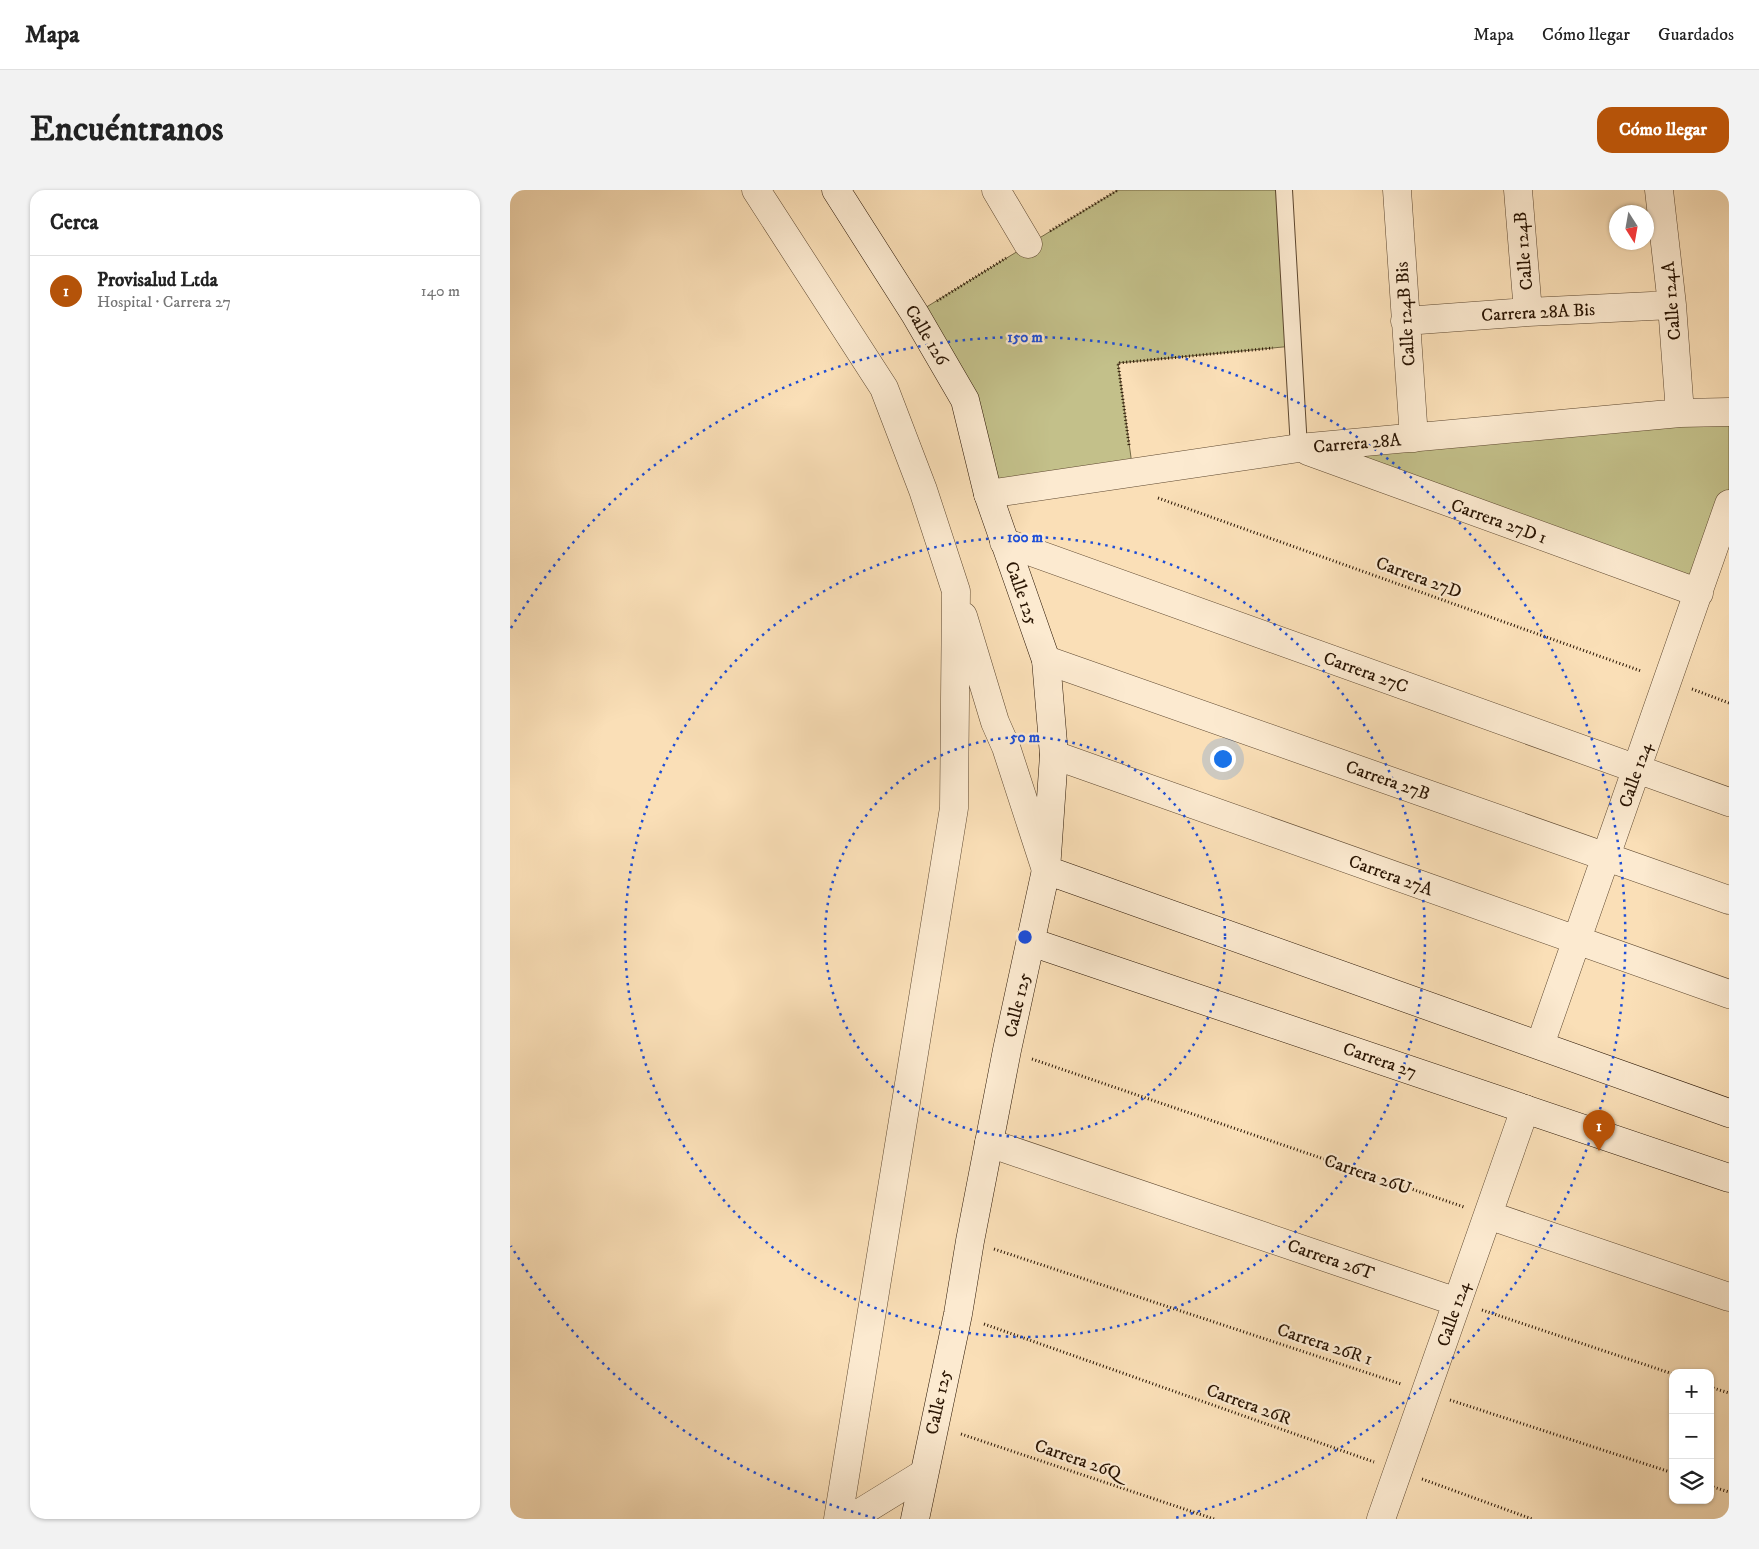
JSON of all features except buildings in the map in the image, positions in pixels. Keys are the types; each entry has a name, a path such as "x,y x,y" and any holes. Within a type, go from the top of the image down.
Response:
{"street":[{"path":"756,190 884,388 923,490 996,722 1046,870 1729,1113"},
{"name":"Calle 126","path":"836,190 915,314 965,400 988,494"},
{"path":"996,190 1028,244"},
{"name":"Calle 124B Bis","path":"1396,190 1414,438"},
{"name":"Calle 124B","path":"1518,190 1528,312"},
{"name":"Calle 124A","path":"1659,190 1672,305 1680,413"},
{"name":"Carrera 28A Bis","path":"1405,321 1528,312 1672,305"},
{"name":"Carrera 28A","path":"988,494 1299,448 1680,413 1729,412"},
{"name":"Carrera 27D 1","path":"1299,448 1699,593"},
{"name":"Calle 125","path":"915,1519 933,1424 958,1314 970,1241 1007,1050 1046,870 1054,755 1046,660 988,494"},
{"name":"Calle 124","path":"1540,1045 1729,504"},
{"name":"Carrera 27C","path":"1004,542 1729,802"},
{"path":"838,1519 954,808 956,591"},
{"name":"Carrera 27B","path":"1046,660 1729,900"},
{"name":"Carrera 27A","path":"1054,755 1729,994"},
{"name":"Carrera 27","path":"1031,942 1729,1178"},
{"name":"Calle 124","path":"1381,1519 1525,1109"},
{"name":"Carrera 26T","path":"989,1143 1457,1302"},
{"path":"1488,1215 1729,1297"},
{"path":"850,1519 924,1474"}],"lane":[{"path":"1284,190 1299,448"}],"path":[{"path":"1133,472 1118,363 1293,346"},
{"name":"Carrera 27D","path":"1156,497 1729,702"},
{"name":"Carrera 26U","path":"1007,1050 1488,1215"},
{"name":"Carrera 26R 1","path":"970,1241 1669,1472"},
{"path":"1457,1302 1669,1373"},
{"name":"Carrera 26R","path":"958,1314 1532,1519"},
{"path":"1714,1388 1729,1394"},
{"name":"Carrera 26Q","path":"933,1424 1214,1519"},
{"path":"1714,1487 1729,1492"}],"shaded area":[{"path":"1118,190 1284,190 1293,346 1118,363 1133,472 988,494 965,400 915,314"},
{"path":"1729,412 1729,504 1699,593 1299,448"}],"place":[{"name":"Provisalud Ltda","path":"1599,1151"}]}
